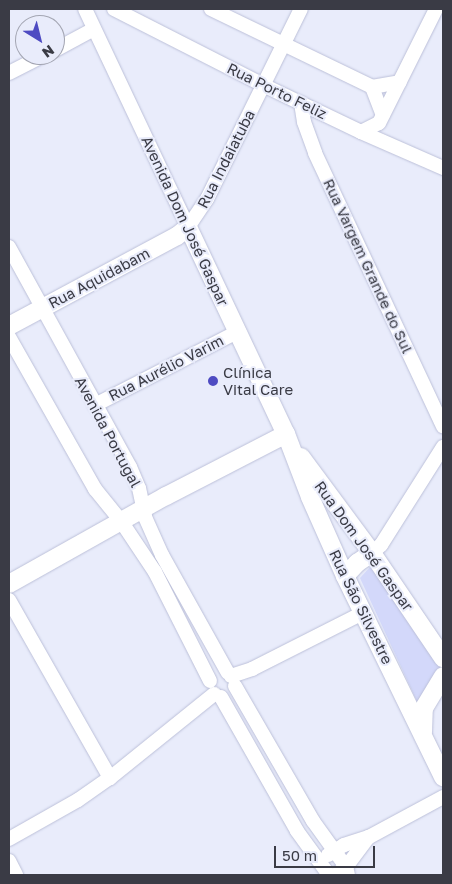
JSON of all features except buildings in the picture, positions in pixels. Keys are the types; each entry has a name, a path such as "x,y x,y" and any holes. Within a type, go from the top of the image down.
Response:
{"main road":[{"name":"Rua Aquidabam","path":"9,326 177,236 188,227"},
{"name":"Avenida Dom José Gaspar","path":"188,227 286,434"},
{"path":"9,584 143,508 286,434"},
{"name":"Rua Dom José Gaspar","path":"286,434 372,553 443,658"},
{"name":"Rua São Silvestre","path":"286,434 310,497 345,576 362,613 416,706 424,736 443,777"},
{"path":"345,576 357,563 372,553"},
{"path":"416,706 443,676"}],"street":[{"name":"Avenida Dom José Gaspar","path":"85,9 188,227"},
{"name":"Rua Porto Feliz","path":"114,9 301,104 443,168"},
{"path":"212,9 372,88 400,82"},
{"name":"Rua Indaiatuba","path":"188,227 201,211 301,9"},
{"path":"361,132 381,119 436,9"},
{"path":"65,45 94,29"},
{"path":"9,74 26,65"},
{"path":"372,88 381,119 392,146"},
{"name":"Rua Vargem Grande do Sul","path":"301,104 304,122 315,153 443,426"},
{"name":"Avenida Portugal","path":"9,247 135,479 143,508 162,555 313,821 334,850 343,873"},
{"name":"Rua Aurélio Varim","path":"95,405 237,332"},
{"path":"9,337 95,488 121,520 168,595 215,691 297,831 330,875"},
{"path":"372,553 381,545 443,447"},
{"path":"9,600 110,778"},
{"path":"232,679 362,613"},
{"path":"9,839 78,800 110,778 215,691 219,673 232,679"},
{"path":"215,691 232,693 232,679"},
{"path":"319,861 344,844 369,837 443,797"},
{"path":"343,873 369,837"},
{"path":"9,861 16,875"}],"shaded area":[{"path":"372,565 443,669 419,706 360,578"}],"place":[{"name":"Clínica Vital Care","path":"213,381"}]}
